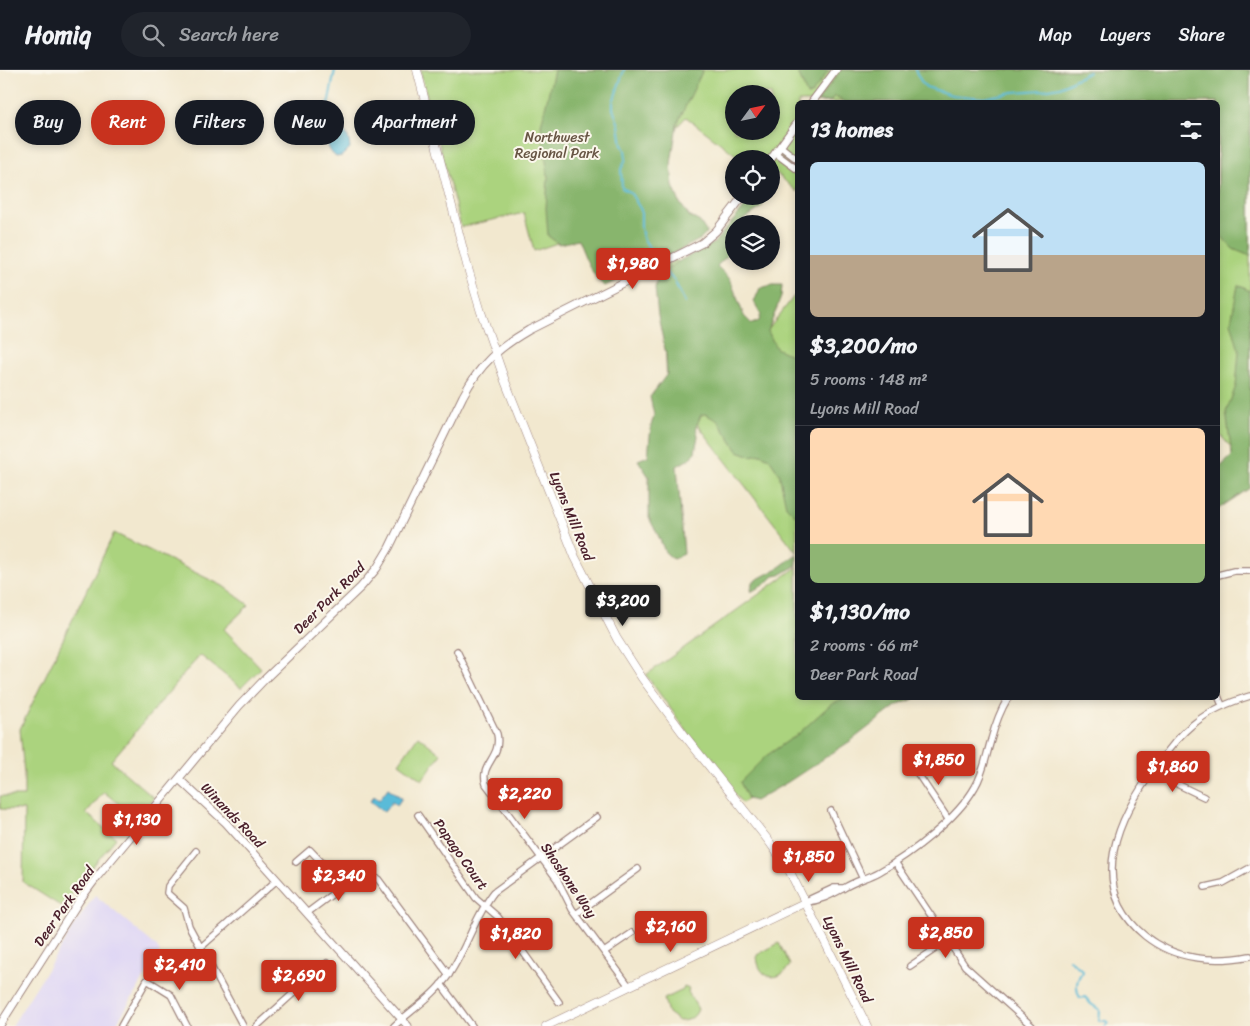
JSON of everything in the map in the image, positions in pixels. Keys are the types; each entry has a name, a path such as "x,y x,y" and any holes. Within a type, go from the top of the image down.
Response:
{"main road":[{"name":"Lyons Mill Road","path":"417,70 469,272 494,353 569,544 617,639 642,678 671,718 781,857 806,902 867,1026"},
{"path":"546,1026 806,902"}],"street":[{"path":"814,100 836,70"},
{"path":"777,150 795,126"},
{"path":"780,146 795,158"},
{"path":"780,160 795,168"},
{"name":"Deer Park Road","path":"0,1025 82,896 250,693 349,599 372,574 389,548 467,389 482,366 494,353 537,326 696,247 716,231 736,205"},
{"path":"1220,575 1234,571 1250,571"},
{"name":"Shoshone Way","path":"457,651 497,734 497,750 485,773 486,784 561,885 576,914 629,986"},
{"path":"1250,696 1222,705 1188,728 1139,789 1124,816 1113,849 1111,865 1113,880 1124,911 1139,931 1162,948 1175,954 1203,958 1223,959 1250,956"},
{"path":"806,902 816,901 836,894 895,862 918,846 948,820 967,799 980,777 995,726 1007,700"},
{"path":"1220,700 1222,705"},
{"path":"912,765 948,820"},
{"path":"1156,767 1179,785 1204,797"},
{"name":"Winands Road","path":"179,779 216,813 408,1026"},
{"path":"832,811 863,879"},
{"name":"Papago Court","path":"418,815 476,898 498,917 558,1002"},
{"path":"394,1026 449,975 464,949 484,906 494,892 597,817"},
{"path":"296,862 310,850 327,868 375,877 381,882 449,975"},
{"path":"196,852 168,886 167,890 169,896 184,908 189,926 243,1026"},
{"path":"895,862 965,966 975,977 1032,1026"},
{"path":"1205,887 1223,883 1250,868"},
{"path":"576,914 638,869"},
{"path":"307,913 359,874"},
{"path":"200,948 277,880"},
{"path":"604,952 632,933"},
{"path":"910,966 947,941"},
{"path":"257,1026 327,963"},
{"path":"121,1026 147,980 170,994 187,1026"},
{"path":"441,984 472,1026"}],"shaded area":[{"path":"95,895 156,946 160,952 115,1026 12,1026 76,923"}],"green space":[{"name":"Northwest Regional Park","path":"420,70 1250,70 1250,471 1220,434 1220,100 795,100 795,190 780,176 780,150 729,150 686,117 572,238 534,251 524,213 461,227 440,145 475,145 475,100 428,100"},
{"path":"554,70 703,70 677,124 671,164 673,186 680,203 689,216 700,222 707,233 701,239 605,286 592,271 578,240 559,244 548,236 546,208 548,176 541,125"},
{"path":"797,70 829,70 811,95 807,95"},
{"path":"841,70 1250,70 1250,256 1233,249 1220,236 1220,100 841,100 835,96 831,100 818,100"},
{"path":"746,205 762,205 750,215 738,215"},
{"path":"725,230 725,258 717,266 730,279 744,316 752,324 759,321 761,314 754,302 760,288 782,285 781,297 768,331 776,348 795,357 795,515 786,506 779,473 769,458 761,454 751,456 738,451 718,421 705,414 701,415 696,427 698,436 695,452 689,459 677,466 684,554 673,559 665,552 649,518 649,477 638,460 648,456 654,415 650,397 667,374 666,354 658,316 655,288 657,279 667,269 714,243"},
{"path":"676,260 762,338 795,297 795,550 667,385 662,267"},
{"path":"1238,285 1250,291 1250,488 1220,508 1220,467 1232,456 1226,412 1236,386 1239,351 1231,322"},
{"path":"114,533 223,586 249,605 224,629 261,668 241,688 200,655 111,761 154,798 136,818 104,792 86,813 116,838 62,907 23,882 24,810 0,809 0,796 24,796 20,729"},
{"path":"795,555 795,566 780,575 774,576 751,592 752,582 778,568"},
{"path":"795,568 795,700 902,700 742,803 721,778 646,675"},
{"path":"840,700 911,700 896,706 852,740 788,782 755,801 748,799 740,782 766,756 798,734 830,705"},
{"path":"418,736 441,754 422,780 399,763"},
{"path":"779,943 790,965 780,975 769,976 760,969 757,955"},
{"path":"684,987 689,989 688,992 698,1009 691,1018 679,1021 668,1013 664,999 683,990"}],"water":[{"path":"344,131 347,134 350,148 342,156 336,157 328,145 344,145"},
{"path":"388,788 402,798 397,805 392,802 384,812 370,801 374,796 379,800"}],"waterway":[{"path":"329,100 335,70"},
{"path":"624,70 613,102 613,109 619,125 626,159 621,169 622,188 630,192 641,210 643,238 656,258"},
{"path":"915,70 926,87 952,95 984,98 1013,92 1060,87 1089,72"},
{"path":"663,270 674,280 685,303"},
{"path":"1069,959 1083,971 1077,984 1080,998 1085,997 1100,1010 1099,1021 1106,1021 1108,1023 1105,1026"}]}
